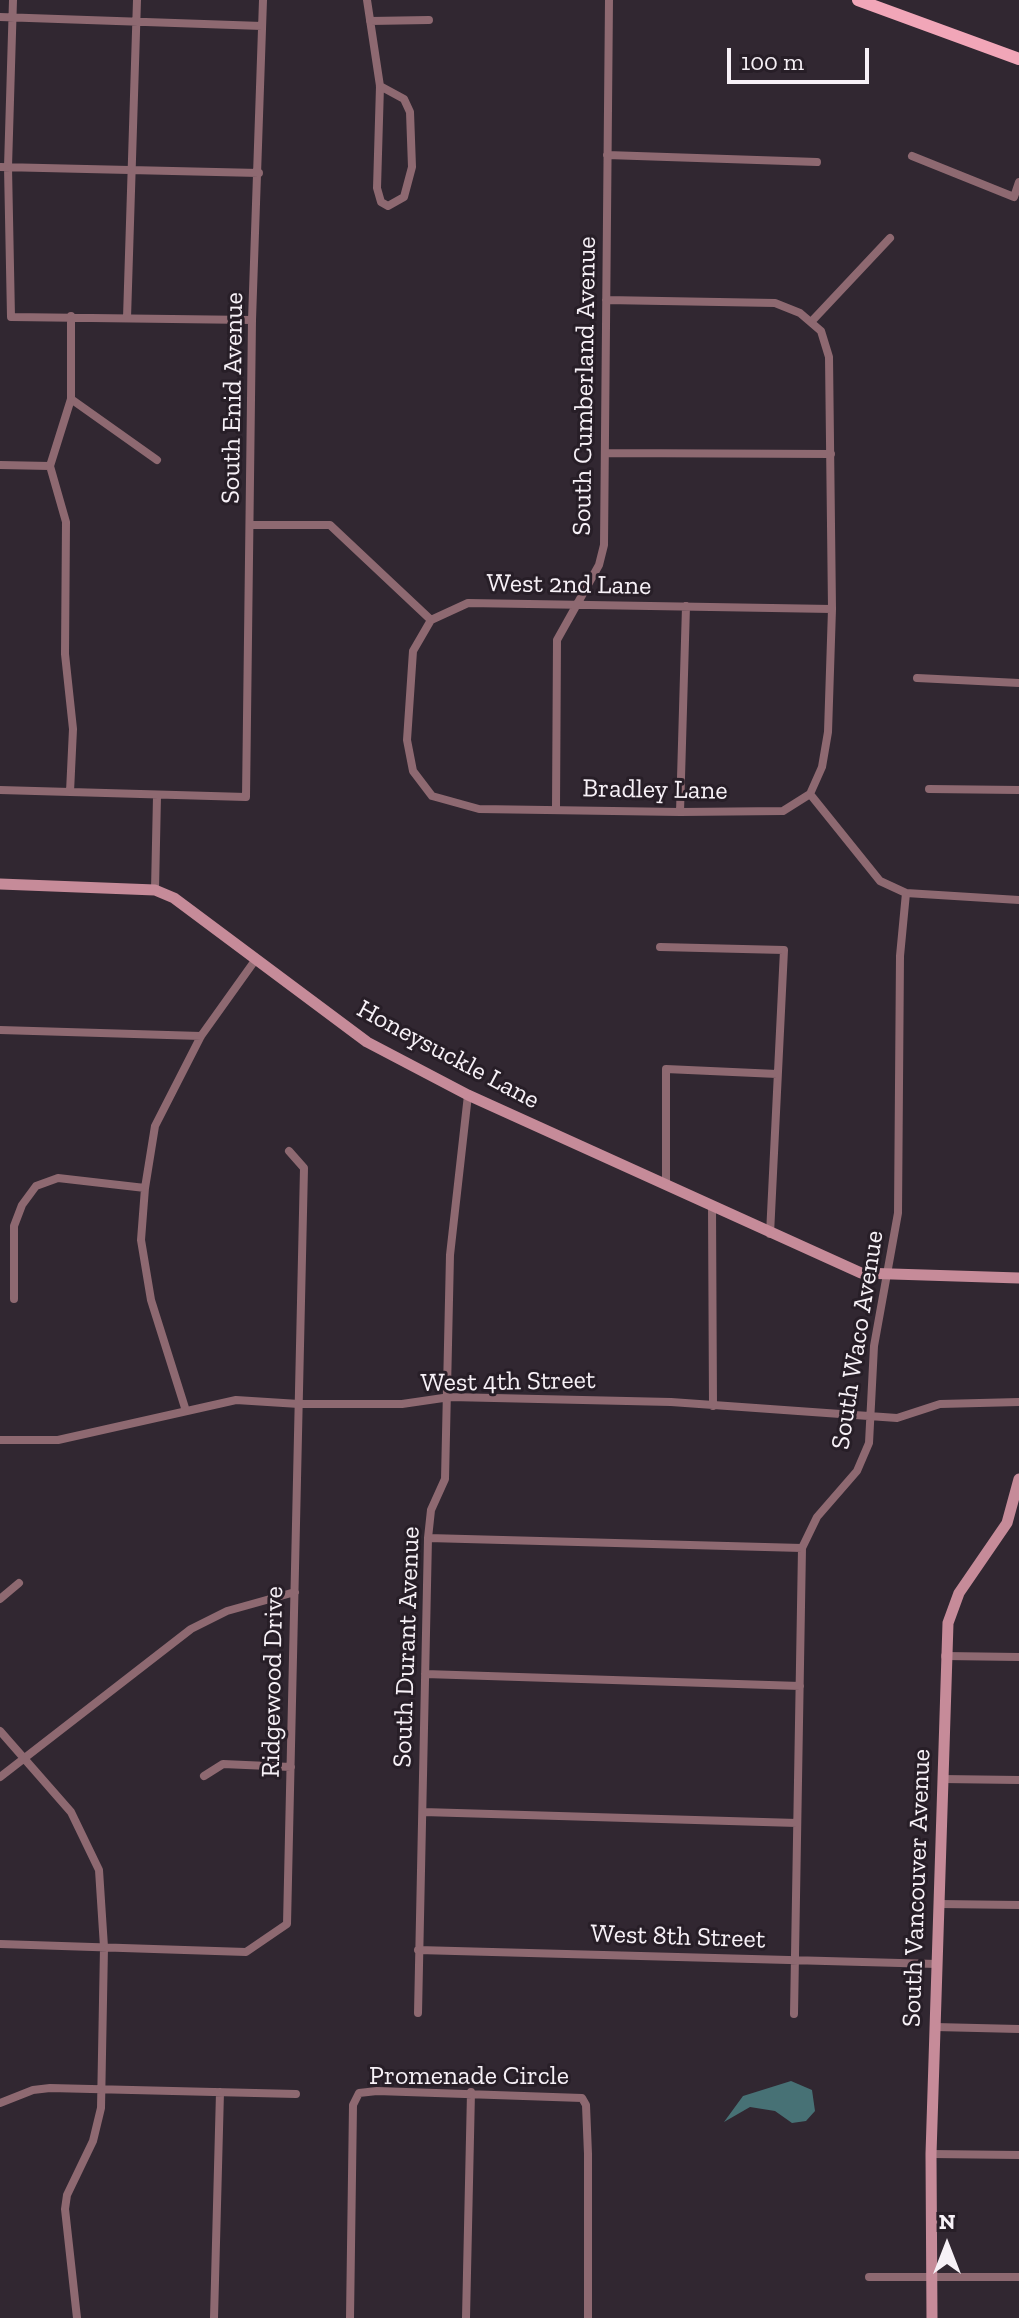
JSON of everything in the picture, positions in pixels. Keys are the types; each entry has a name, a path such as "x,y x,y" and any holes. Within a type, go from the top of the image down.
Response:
{"main road":[{"path":"858,0 1019,59"}],"street":[{"path":"13,0 4,167 11,317 252,320"},
{"path":"127,318 137,0"},
{"name":"South Enid Avenue","path":"157,796 246,797 252,320 263,0"},
{"path":"367,0 380,86 377,188 381,202 388,206 399,203 404,197 412,167 410,112 404,99 380,86"},
{"name":"South Cumberland Avenue","path":"556,808 557,640 599,565 604,545 609,0"},
{"path":"0,17 262,26"},
{"path":"370,21 429,20"},
{"path":"607,155 817,162"},
{"path":"912,156 1014,197 1019,182"},
{"path":"4,167 259,173"},
{"path":"811,322 890,238"},
{"path":"606,300 775,303 800,313 821,331 829,357 832,609 828,732 822,767 810,794 880,881 906,893 1019,900"},
{"path":"70,792 73,729 65,654 66,522 50,466 71,399 71,316"},
{"path":"71,399 157,460"},
{"path":"605,453 831,454"},
{"path":"0,465 50,466"},
{"path":"251,525 330,525 431,620"},
{"name":"West 2nd Lane","path":"431,620 468,603 832,609"},
{"path":"680,812 686,606"},
{"name":"Bradley Lane","path":"431,620 413,651 407,740 413,771 432,796 479,809 680,812 783,811 810,794"},
{"path":"917,678 1019,683"},
{"path":"929,789 1019,790"},
{"path":"0,790 157,796 155,890"},
{"name":"Honeysuckle Lane","path":"0,884 155,890 174,898 367,1042 468,1095 861,1273 1019,1278"},
{"name":"South Waco Avenue","path":"794,2014 802,1548 817,1517 857,1471 869,1443 874,1346 898,1213 900,956 906,893"},
{"path":"660,947 784,950 770,1234"},
{"path":"186,1411 151,1300 141,1240 145,1188 155,1126 201,1036 256,959"},
{"path":"0,1030 201,1036"},
{"path":"666,1184 666,1069 777,1074"},
{"name":"South Durant Avenue","path":"418,2013 428,1538 431,1510 445,1479 450,1397 450,1255 468,1095"},
{"name":"Ridgewood Drive","path":"0,1944 246,1952 287,1924 304,1168 289,1151"},
{"path":"14,1299 14,1226 22,1205 36,1186 58,1178 145,1188"},
{"path":"712,1206 713,1406"},
{"name":"West 4th Street","path":"0,1440 58,1440 236,1400 299,1404 402,1404 450,1397 671,1402 897,1418 940,1404 1019,1402"},
{"name":"South Vancouver Avenue","path":"932,2318 931,2154 948,1623 959,1593 1013,1524 1019,1479"},
{"path":"428,1538 802,1548"},
{"path":"0,1599 19,1583"},
{"path":"0,1777 191,1629 227,1611 295,1592"},
{"path":"945,1656 1019,1657"},
{"path":"425,1674 800,1686"},
{"path":"0,1731 71,1812 99,1870 104,1947 99,2124 67,2195 65,2209 77,2318"},
{"path":"204,1776 223,1764 291,1767"},
{"path":"942,1779 1019,1780"},
{"path":"423,1812 797,1823"},
{"path":"939,1904 1019,1905"},
{"name":"West 8th Street","path":"418,1950 937,1964"},
{"path":"935,2027 1019,2029"},
{"path":"0,2103 33,2090 296,2094"},
{"path":"214,2318 220,2092"},
{"path":"466,2318 471,2092"},
{"name":"Promenade Circle","path":"350,2318 353,2105 359,2093 471,2092 571,2095 582,2098 586,2105 588,2318"},
{"path":"931,2154 1019,2155"},
{"path":"869,2277 1019,2277"}],"water":[{"path":"791,2081 812,2090 815,2111 806,2121 792,2123 775,2111 750,2107 724,2122 743,2096"}]}
